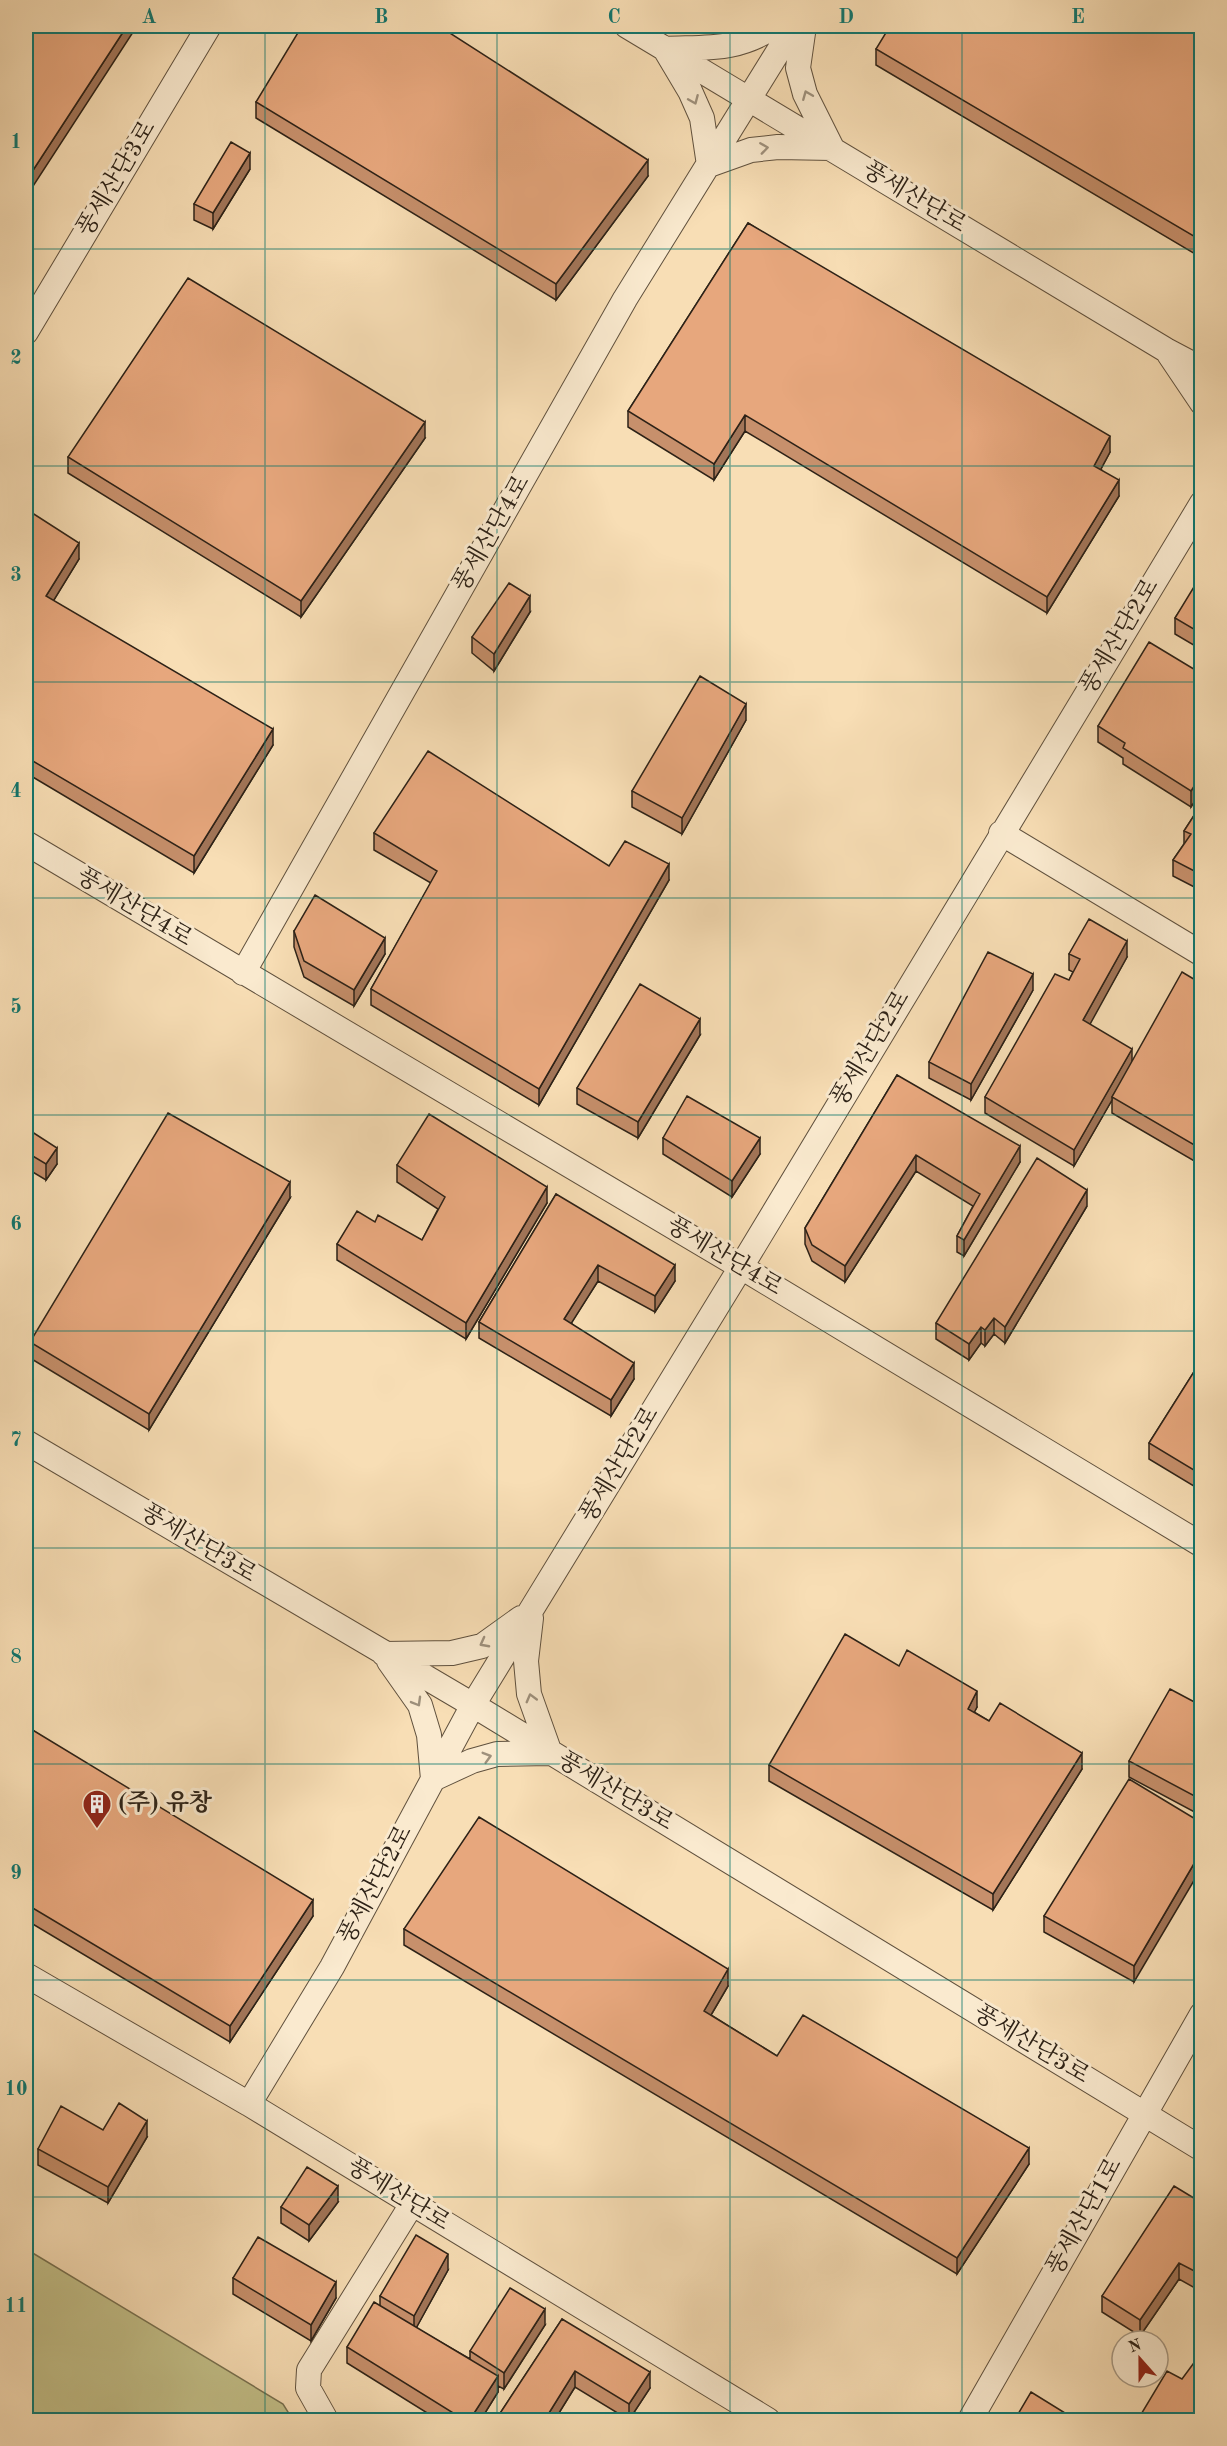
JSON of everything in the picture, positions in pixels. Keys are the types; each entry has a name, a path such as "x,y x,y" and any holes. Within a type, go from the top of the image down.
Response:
{"street":[{"name":"풍세산단3로","path":"26,332 209,26"},
{"name":"풍세산단로","path":"627,26 1166,350 1202,369"},
{"path":"775,26 757,38 728,47 665,49 690,91 702,118 709,165 751,150 778,147 832,148 806,94 798,68 804,26"},
{"name":"풍세산단4로","path":"243,973 625,299 794,26"},
{"path":"1166,350 1202,403"},
{"name":"풍세산단2로","path":"249,2104 332,1967 473,1706 1202,503"},
{"path":"1001,833 1202,954"},
{"name":"풍세산단4로","path":"26,843 741,1267 1202,1545"},
{"name":"풍세산단3로","path":"26,1442 473,1706 1202,2149"},
{"path":"26,1462 63,1465"},
{"path":"384,1654 452,1653 482,1646 532,1610"},
{"path":"384,1654 420,1705 429,1735 433,1779 472,1761 497,1754 550,1753 529,1694 526,1661 532,1610"},
{"name":"풍세산단로","path":"26,1975 249,2104 768,2421"},
{"name":"풍세산단1로","path":"970,2421 1202,2014"},
{"path":"326,2421 308,2388 309,2370 412,2204"}],"shaded area":[{"path":"26,2249 283,2404 293,2420 26,2420"}],"building":[{"path":"26,26 127,26 26,181"},
{"path":"302,26 439,26 648,160 556,284 256,102"},
{"path":"890,26 1202,26 1202,241 876,49"},
{"path":"231,142 250,153 213,213 194,204"},
{"path":"748,223 1110,436 1094,466 1119,480 1047,597 745,415 714,464 628,411"},
{"path":"188,278 425,422 301,601 68,457"},
{"path":"26,509 79,543 46,596 273,729 194,856 26,757"},
{"path":"1200,577 1202,578 1202,634 1175,618"},
{"path":"509,583 530,596 494,654 472,637"},
{"path":"1149,642 1202,674 1202,774 1191,791 1123,748 1125,743 1098,726"},
{"path":"700,676 746,704 682,818 632,791"},
{"path":"428,751 609,866 625,841 669,864 539,1089 371,989 437,871 374,833"},
{"path":"1202,803 1202,875 1173,860 1191,834 1184,831"},
{"path":"315,895 385,938 354,990 304,961 294,931"},
{"path":"1089,919 1127,941 1083,1020 1132,1049 1074,1150 985,1097 1055,974 1069,980 1080,959 1069,954"},
{"path":"988,952 1033,974 971,1084 929,1062"},
{"path":"1182,972 1202,984 1202,1135 1196,1146 1112,1097"},
{"path":"640,984 700,1019 638,1122 577,1088"},
{"path":"897,1075 1020,1146 964,1240 957,1236 980,1194 916,1155 845,1266 812,1245 805,1228"},
{"path":"687,1096 760,1138 732,1181 663,1138"},
{"path":"168,1113 290,1182 149,1414 30,1342"},
{"path":"429,1114 547,1187 466,1323 337,1244 357,1211 375,1222 378,1215 422,1240 445,1197 397,1165"},
{"path":"26,1128 57,1148 46,1164 26,1152"},
{"path":"1037,1158 1087,1190 1005,1327 994,1318 985,1330 981,1327 969,1344 936,1323"},
{"path":"556,1194 675,1265 655,1296 598,1265 564,1319 634,1363 611,1400 479,1322"},
{"path":"1202,1307 1202,1318 1197,1315"},
{"path":"1202,1359 1202,1475 1149,1443"},
{"path":"845,1634 899,1666 907,1650 977,1691 968,1709 989,1721 1000,1703 1082,1753 993,1894 769,1765"},
{"path":"1170,1689 1202,1706 1202,1800 1129,1761"},
{"name":"(주) 유창","path":"26,1726 313,1900 230,2026 26,1904"},
{"path":"1129,1779 1202,1823 1202,1850 1134,1966 1044,1916"},
{"path":"479,1817 728,1969 704,2011 777,2056 803,2015 1029,2148 957,2258 404,1929"},
{"path":"119,2103 147,2121 108,2187 38,2149 61,2106 103,2130"},
{"path":"307,2167 338,2186 309,2225 281,2207"},
{"path":"1174,2186 1202,2203 1202,2275 1179,2263 1140,2320 1102,2296"},
{"path":"416,2235 448,2254 414,2316 380,2296"},
{"path":"258,2237 336,2282 311,2325 233,2278"},
{"path":"510,2288 545,2309 504,2373 470,2351"},
{"path":"374,2302 498,2376 469,2421 347,2347"},
{"path":"562,2319 650,2372 629,2404 575,2371 544,2421 495,2421"},
{"path":"1199,2356 1202,2357 1202,2421 1137,2421 1156,2389 1170,2389 1170,2373 1182,2379"},
{"path":"1031,2392 1078,2421 1014,2421"}],"place":[{"name":"(주) 유창","path":"97,1830"}]}
